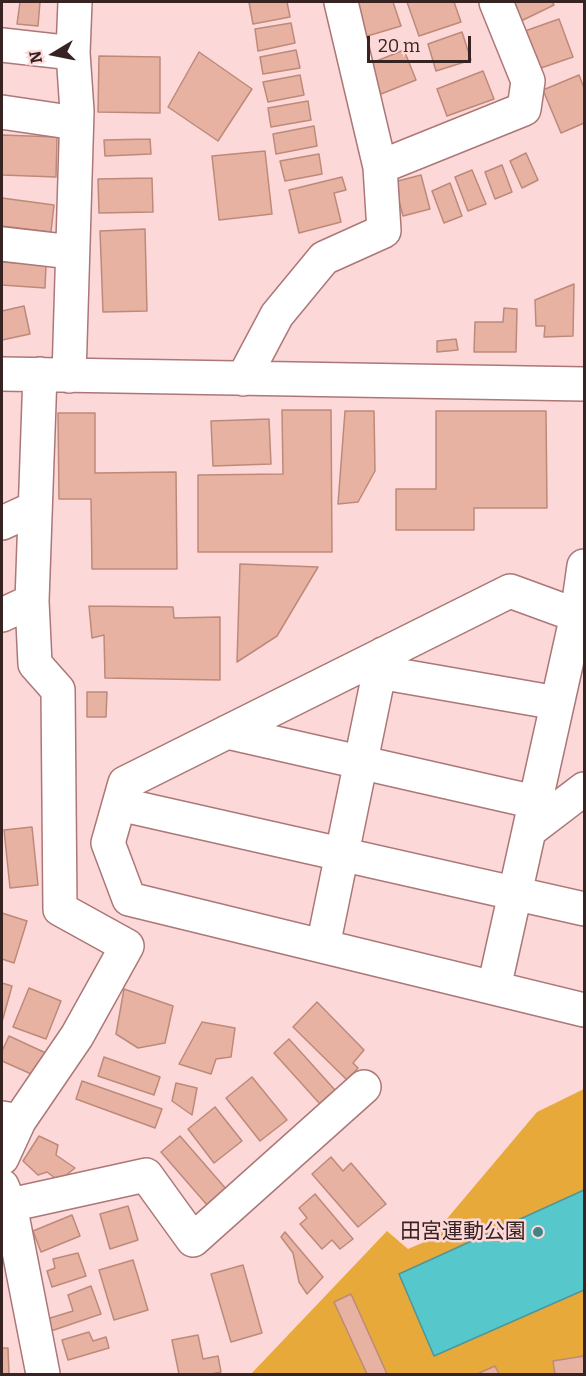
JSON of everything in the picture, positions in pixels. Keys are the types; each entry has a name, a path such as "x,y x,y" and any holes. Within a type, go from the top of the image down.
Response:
{"street":[{"path":"2,1158 10,1120 77,1036 127,946 60,909 58,690 34,664 32,602 35,508 72,252 76,123 73,53 75,2"},
{"path":"243,379 277,315 324,258 384,231 380,167 342,2"},
{"path":"380,167 524,109 528,81 496,2"},
{"path":"2,45 73,53"},
{"path":"2,112 76,123"},
{"path":"2,243 72,252"},
{"path":"2,374 585,384"},
{"path":"2,523 35,508"},
{"path":"494,988 558,703 581,616 585,566"},
{"path":"581,616 510,591 381,663 227,732 124,783 108,843 129,899 585,1010"},
{"path":"2,615 32,602"},
{"path":"381,663 558,703"},
{"path":"322,946 381,663"},
{"path":"227,732 360,763 532,817 585,789"},
{"path":"119,804 585,909"},
{"path":"43,1374 6,1195 146,1175 193,1240 364,1087"}],"shaded area":[{"name":"田宮運動公園","path":"584,1089 584,1374 251,1374 387,1231 408,1249 429,1240 537,1112"}],"water":[{"name":"田宮運動公園","path":"584,1190 584,1290 434,1356 399,1274"}],"building":[{"path":"20,2 40,2 38,26 17,24"},
{"path":"249,2 287,2 290,17 253,24"},
{"path":"393,2 401,26 364,37 355,3"},
{"path":"407,2 454,2 461,22 419,36"},
{"path":"515,2 552,2 554,5 521,21"},
{"path":"559,19 573,57 538,69 525,31"},
{"path":"291,23 295,43 258,51 255,29"},
{"path":"462,32 471,60 436,71 428,44"},
{"path":"296,50 300,68 263,74 260,57"},
{"path":"404,50 416,80 381,94 369,64"},
{"path":"199,52 252,89 218,141 168,107"},
{"path":"99,56 160,57 160,113 98,112"},
{"path":"483,71 494,99 447,116 437,89"},
{"path":"300,75 304,95 268,102 263,82"},
{"path":"579,75 584,88 584,123 561,133 543,90"},
{"path":"308,101 311,120 271,127 268,108"},
{"path":"314,126 317,146 276,154 273,134"},
{"path":"2,135 57,137 56,177 2,175"},
{"path":"150,139 151,154 105,156 104,140"},
{"path":"265,151 272,214 219,220 212,156"},
{"path":"526,153 538,180 522,188 510,161"},
{"path":"319,154 322,174 285,181 280,161"},
{"path":"502,165 512,192 495,199 485,172"},
{"path":"472,170 486,204 468,211 455,177"},
{"path":"421,175 430,209 403,216 394,182"},
{"path":"342,177 346,190 334,193 341,222 299,233 289,190"},
{"path":"152,178 153,212 99,213 98,179"},
{"path":"450,183 462,216 444,223 432,191"},
{"path":"2,198 54,205 51,232 2,226"},
{"path":"145,229 147,311 103,312 100,231"},
{"path":"2,262 46,265 45,288 2,285"},
{"path":"574,284 573,336 544,337 545,326 536,326 535,300"},
{"path":"24,306 30,334 2,340 2,311"},
{"path":"504,308 517,309 516,352 474,352 475,322 503,322"},
{"path":"456,339 458,350 437,352 437,341"},
{"path":"282,410 331,410 332,552 198,552 198,475 283,474"},
{"path":"345,411 374,411 375,471 358,502 338,504"},
{"path":"436,411 546,411 547,508 474,508 474,530 396,530 396,489 436,489"},
{"path":"58,413 95,413 95,473 176,472 177,569 92,569 91,499 59,499"},
{"path":"269,419 271,464 213,466 211,421"},
{"path":"240,564 318,567 277,636 237,662"},
{"path":"89,606 173,607 174,618 220,617 220,680 105,678 104,635 92,638"},
{"path":"87,692 107,692 106,717 87,717"},
{"path":"32,827 38,885 10,888 4,830"},
{"path":"2,913 27,921 14,963 2,959"},
{"path":"2,983 12,986 2,1022"},
{"path":"29,988 61,1001 46,1039 13,1027"},
{"path":"124,989 173,1006 165,1043 138,1048 116,1034"},
{"path":"317,1002 364,1050 353,1063 358,1068 347,1080 293,1027"},
{"path":"202,1022 235,1028 231,1057 216,1059 211,1074 179,1064"},
{"path":"9,1036 48,1054 38,1077 2,1061 2,1051"},
{"path":"289,1039 335,1090 320,1104 274,1053"},
{"path":"104,1057 160,1077 154,1095 98,1076"},
{"path":"252,1077 287,1120 260,1141 226,1098"},
{"path":"82,1081 162,1109 155,1128 76,1099"},
{"path":"176,1083 197,1088 192,1115 172,1101"},
{"path":"215,1107 242,1141 214,1163 188,1129"},
{"path":"39,1136 58,1145 56,1155 75,1168 59,1181 47,1172 38,1175 23,1161"},
{"path":"180,1136 227,1190 208,1206 161,1152"},
{"path":"331,1157 343,1171 351,1163 386,1204 358,1227 312,1174"},
{"path":"315,1194 353,1239 340,1249 332,1240 322,1249 300,1224 307,1218 299,1208"},
{"path":"128,1206 138,1240 110,1249 100,1214"},
{"path":"72,1215 80,1236 41,1252 33,1231"},
{"path":"285,1232 323,1277 307,1294 299,1282 293,1253 281,1237"},
{"path":"78,1253 86,1276 52,1287 47,1271 55,1268 53,1259"},
{"path":"133,1260 148,1310 114,1320 99,1270"},
{"path":"243,1265 262,1333 231,1342 211,1274"},
{"path":"91,1286 101,1314 51,1331 47,1319 73,1311 68,1295"},
{"path":"351,1294 387,1374 367,1374 334,1302"},
{"path":"89,1332 93,1341 106,1337 109,1348 68,1360 62,1340"},
{"path":"198,1335 203,1359 218,1356 221,1372 179,1374 172,1340"},
{"path":"2,1348 8,1348 9,1374 2,1374"},
{"path":"584,1356 584,1374 555,1374 553,1361"},
{"path":"495,1366 499,1374 477,1374"}],"place":[{"name":"田宮運動公園","path":"538,1232"}]}
